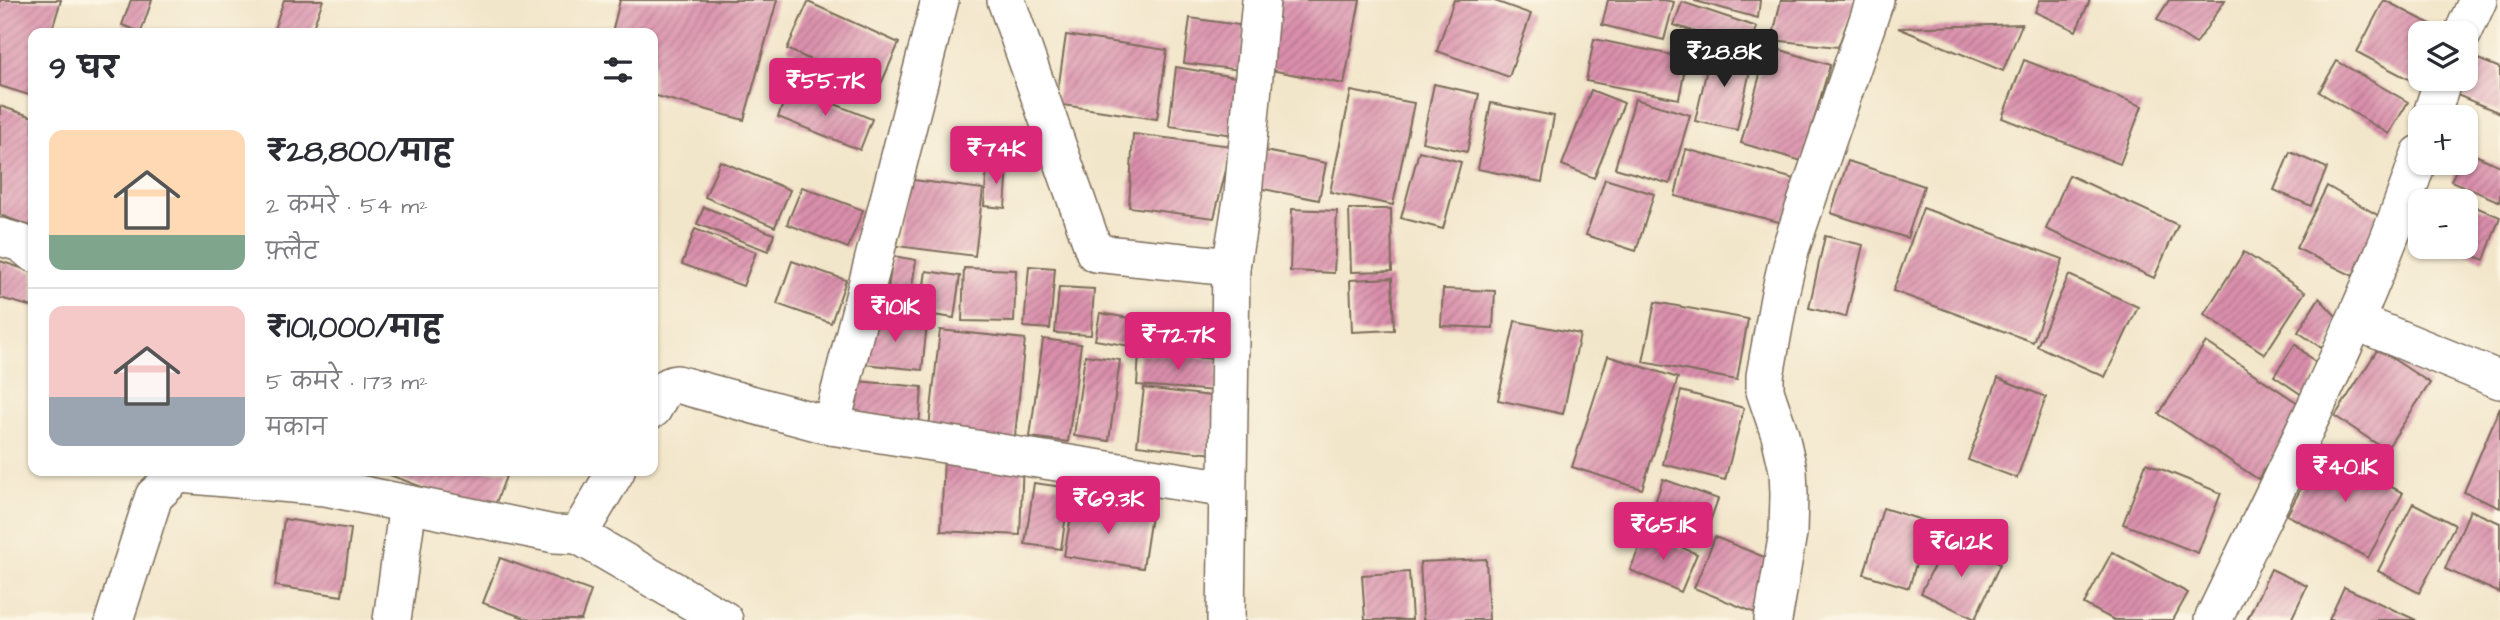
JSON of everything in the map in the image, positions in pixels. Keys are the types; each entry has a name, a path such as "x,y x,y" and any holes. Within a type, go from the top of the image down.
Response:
{"street":[{"path":"831,426 940,0"},
{"path":"1006,0 1095,253 1231,267"},
{"path":"1226,620 1231,267 1243,194 1261,0"},
{"path":"1773,620 1788,533 1788,482 1780,435 1765,391 1765,376 1790,250 1875,0"},
{"path":"2468,21 2478,0"},
{"path":"2213,620 2355,321 2413,175"},
{"path":"0,237 22,243 28,248"},
{"path":"2355,321 2500,380"},
{"path":"658,400 670,384 677,384 831,426 1227,489"},
{"path":"114,620 154,496 177,476"},
{"path":"211,476 325,487 367,483 408,504 554,534 578,535 724,620"},
{"path":"578,535 613,476"},
{"path":"392,620 408,504"}],"building":[{"path":"0,0 61,0 53,28 28,28 28,95 0,86"},
{"path":"131,0 152,0 142,28 122,25"},
{"path":"284,0 323,0 313,28 274,28"},
{"path":"620,0 777,0 744,120 658,96 658,28 613,28"},
{"path":"1278,0 1360,0 1344,84 1265,69"},
{"path":"1454,0 1492,0 1531,14 1509,77 1437,51"},
{"path":"1608,0 1674,2 1664,40 1602,25"},
{"path":"1760,0 1758,18 1695,1"},
{"path":"1781,0 1856,0 1838,47 1772,40"},
{"path":"2040,0 2090,0 2076,31 2035,12"},
{"path":"2169,0 2225,0 2196,44 2157,19"},
{"path":"2384,0 2425,21 2408,21 2408,79 2357,52"},
{"path":"808,2 899,43 878,91 787,49"},
{"path":"1682,2 1757,27 1750,49 1674,25"},
{"path":"1190,18 1246,26 1240,70 1184,63"},
{"path":"2022,24 2003,71 1898,28"},
{"path":"1066,35 1167,50 1157,119 1056,104"},
{"path":"1594,39 1687,58 1679,99 1586,81"},
{"path":"1768,46 1830,65 1802,161 1741,143"},
{"path":"1712,47 1753,57 1737,130 1695,121"},
{"path":"2478,59 2500,68 2500,113 2457,95 2459,91 2478,91"},
{"path":"2024,60 2142,106 2120,164 2002,118"},
{"path":"2337,61 2408,102 2389,134 2319,92"},
{"path":"1176,67 1241,78 1241,136 1169,126"},
{"path":"1434,84 1479,94 1467,152 1422,142"},
{"path":"790,86 872,119 860,150 778,117"},
{"path":"1591,90 1624,103 1594,178 1562,165"},
{"path":"1351,91 1414,103 1393,205 1330,192"},
{"path":"1635,99 1690,115 1670,184 1615,168"},
{"path":"1491,103 1554,116 1542,182 1478,169"},
{"path":"0,106 28,115 28,225 0,215"},
{"path":"1133,134 1232,146 1214,218 1129,207"},
{"path":"1686,149 1798,180 1787,224 1675,196"},
{"path":"1265,151 1326,163 1319,200 1258,188"},
{"path":"1419,151 1461,162 1443,229 1401,218"},
{"path":"2290,152 2327,168 2311,206 2274,190"},
{"path":"2478,156 2500,166 2500,202 2478,193 2478,189 2470,189 2451,181 2454,175 2478,175"},
{"path":"720,161 790,190 775,227 705,197"},
{"path":"1848,161 1924,186 1907,238 1831,213"},
{"path":"987,164 1008,166 1005,208 984,206"},
{"path":"2069,175 2178,225 2154,278 2046,229"},
{"path":"906,179 983,189 975,256 897,246"},
{"path":"1605,179 1654,194 1636,251 1586,235"},
{"path":"2327,186 2379,216 2353,276 2296,248"},
{"path":"802,187 863,210 848,248 787,224"},
{"path":"704,207 774,234 768,251 697,224"},
{"path":"1923,208 2063,259 2033,342 1893,291"},
{"path":"2478,208 2500,217 2484,260 2478,258"},
{"path":"1292,209 1337,211 1334,273 1290,271"},
{"path":"1349,209 1391,209 1392,271 1351,272"},
{"path":"695,229 756,252 743,286 682,264"},
{"path":"1825,236 1863,245 1846,317 1809,308"},
{"path":"2244,252 2305,292 2265,354 2204,314"},
{"path":"893,256 916,260 910,300 887,296"},
{"path":"0,261 28,270 28,306 0,298"},
{"path":"792,261 846,280 831,323 777,304"},
{"path":"1029,266 1055,268 1050,329 1024,327"},
{"path":"964,268 1016,270 1014,322 962,321"},
{"path":"926,271 960,276 954,318 920,313"},
{"path":"2069,275 2138,307 2105,377 2037,346"},
{"path":"1392,278 1394,330 1352,332 1350,280"},
{"path":"1059,287 1094,289 1091,335 1055,333"},
{"path":"1443,289 1495,291 1493,328 1441,326"},
{"path":"2319,298 2338,318 2326,351 2298,332"},
{"path":"1655,302 1748,319 1737,380 1643,362"},
{"path":"1100,313 1152,322 1148,349 1095,340"},
{"path":"868,319 927,324 922,370 864,364"},
{"path":"1515,321 1580,334 1563,414 1498,400"},
{"path":"1157,324 1223,329 1221,350 1156,345"},
{"path":"940,330 1025,339 1014,446 928,436"},
{"path":"1043,339 1081,344 1068,442 1030,437"},
{"path":"2206,342 2304,407 2258,479 2159,414"},
{"path":"2295,344 2319,366 2305,397 2274,376"},
{"path":"2378,349 2430,383 2386,450 2335,416"},
{"path":"1139,353 1219,359 1217,391 1137,385"},
{"path":"1085,355 1120,360 1109,441 1074,436"},
{"path":"1608,356 1678,378 1642,489 1572,467"},
{"path":"1998,378 2046,397 2017,478 1968,460"},
{"path":"846,380 922,387 919,427 842,420"},
{"path":"1144,388 1219,397 1213,454 1137,445"},
{"path":"1681,391 1744,408 1725,480 1663,464"},
{"path":"2500,407 2500,508 2464,492"},
{"path":"2321,450 2403,493 2368,558 2287,515"},
{"path":"944,457 1023,461 1020,535 941,531"},
{"path":"2146,463 2221,493 2198,553 2123,524"},
{"path":"392,476 506,476 492,513"},
{"path":"1663,479 1718,499 1703,541 1649,521"},
{"path":"1034,483 1070,488 1061,549 1025,544"},
{"path":"2413,503 2455,525 2419,593 2378,571"},
{"path":"1073,504 1151,516 1143,568 1064,556"},
{"path":"1883,508 1928,522 1909,588 1864,574"},
{"path":"2470,510 2500,523 2500,593 2445,569"},
{"path":"284,519 351,529 342,596 275,586"},
{"path":"1646,532 1697,554 1681,592 1630,570"},
{"path":"1715,537 1779,563 1758,614 1694,588"},
{"path":"1947,538 2000,564 1975,619 1921,593"},
{"path":"2112,552 2188,593 2173,620 2114,620 2084,604"},
{"path":"500,558 591,591 581,620 530,620 483,603"},
{"path":"1486,559 1489,620 1423,620 1420,562"},
{"path":"2271,569 2307,586 2291,620 2247,620"},
{"path":"1409,572 1412,620 1365,620 1362,575"},
{"path":"2344,587 2416,620 2329,620"}]}
